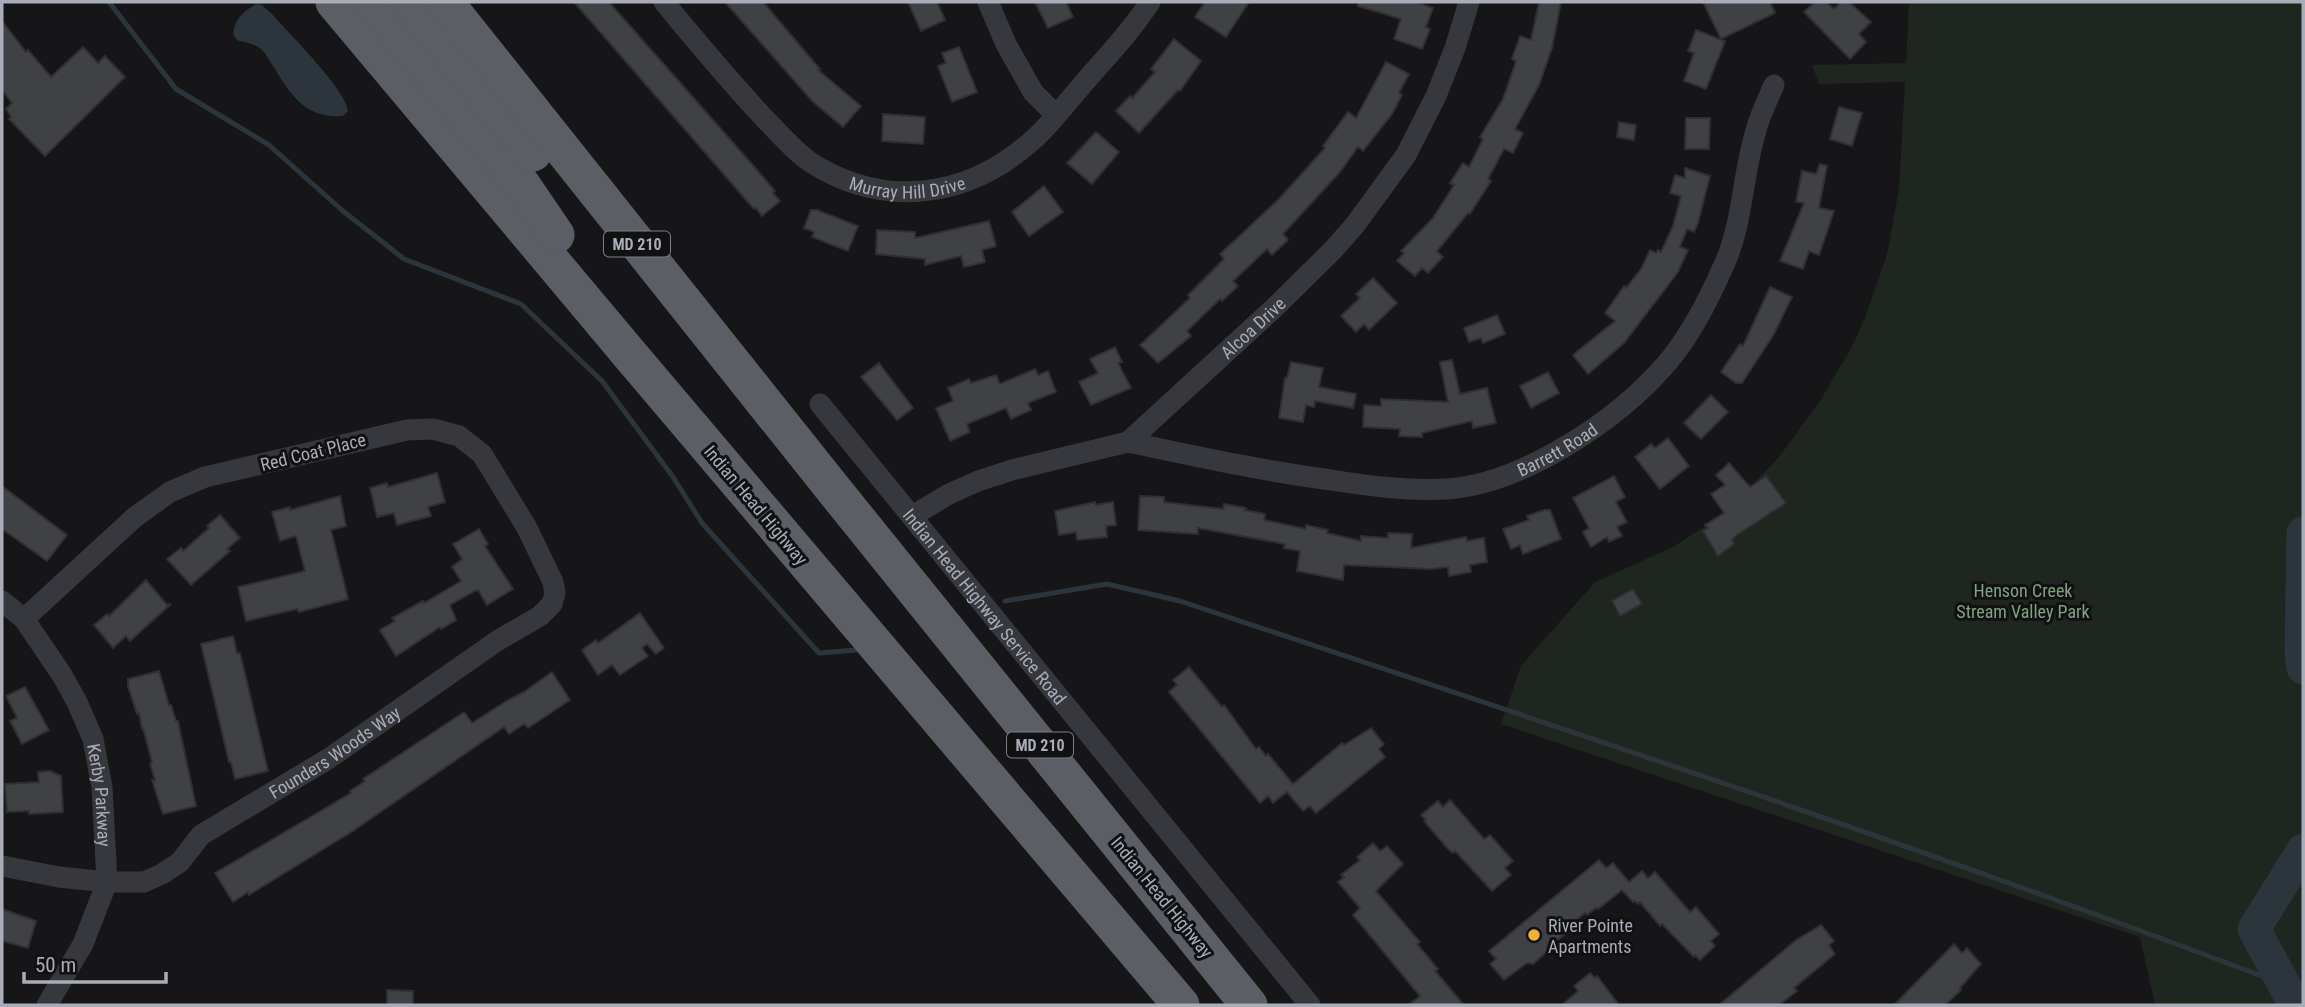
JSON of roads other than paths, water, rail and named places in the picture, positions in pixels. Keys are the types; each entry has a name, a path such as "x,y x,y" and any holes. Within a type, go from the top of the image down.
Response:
{"highway":[{"name":"Indian Head Highway","path":"334,2 1181,1005"},
{"path":"373,2 528,194 631,356"},
{"path":"409,2 542,163 830,485"},
{"name":"Indian Head Highway","path":"445,2 1249,1005"}],"street":[{"name":"Murray Hill Drive","path":"664,2 706,53 807,160 847,182 894,190 944,189 979,177 1000,165 1037,136 1126,36 1150,2"},
{"path":"988,2 1006,44 1033,92 1056,115"},
{"name":"Alcoa Drive","path":"912,516 949,494 978,481 1038,463 1128,442 1273,309 1333,250 1373,202 1406,155 1426,117 1455,48 1469,2"},
{"name":"Barrett Road","path":"1128,442 1299,476 1408,490 1448,489 1491,480 1564,446 1615,411 1668,362 1702,307 1729,252 1745,190 1755,134 1774,85"},
{"name":"Indian Head Highway Service Road","path":"820,404 1310,1005"},
{"name":"Red Coat Place","path":"24,619 130,522 159,499 189,482 384,434 421,429 459,436 482,454 543,560 553,582 554,598"},
{"name":"Founders Woods Way","path":"2,866 107,883 144,882 172,869 201,835 363,736 497,642 540,616 550,607 554,598"},
{"name":"Kerby Parkway","path":"2,601 24,619 62,675 93,739 102,788 107,883 83,944 47,1005"}],"waterway":[{"path":"109,2 176,89 269,145 343,211 404,259 521,304 602,381 673,477 702,523 819,653 856,650"},
{"path":"2303,533 2303,668"},
{"path":"1005,601 1107,584 1180,601 1873,835 2285,985"},
{"path":"2295,1005 2254,929 2303,850"}],"place":[{"name":"River Pointe Apartments","path":"1534,935"}],"park label":[{"name":"Henson Creek Stream Valley Park","path":"2023,600"}]}
